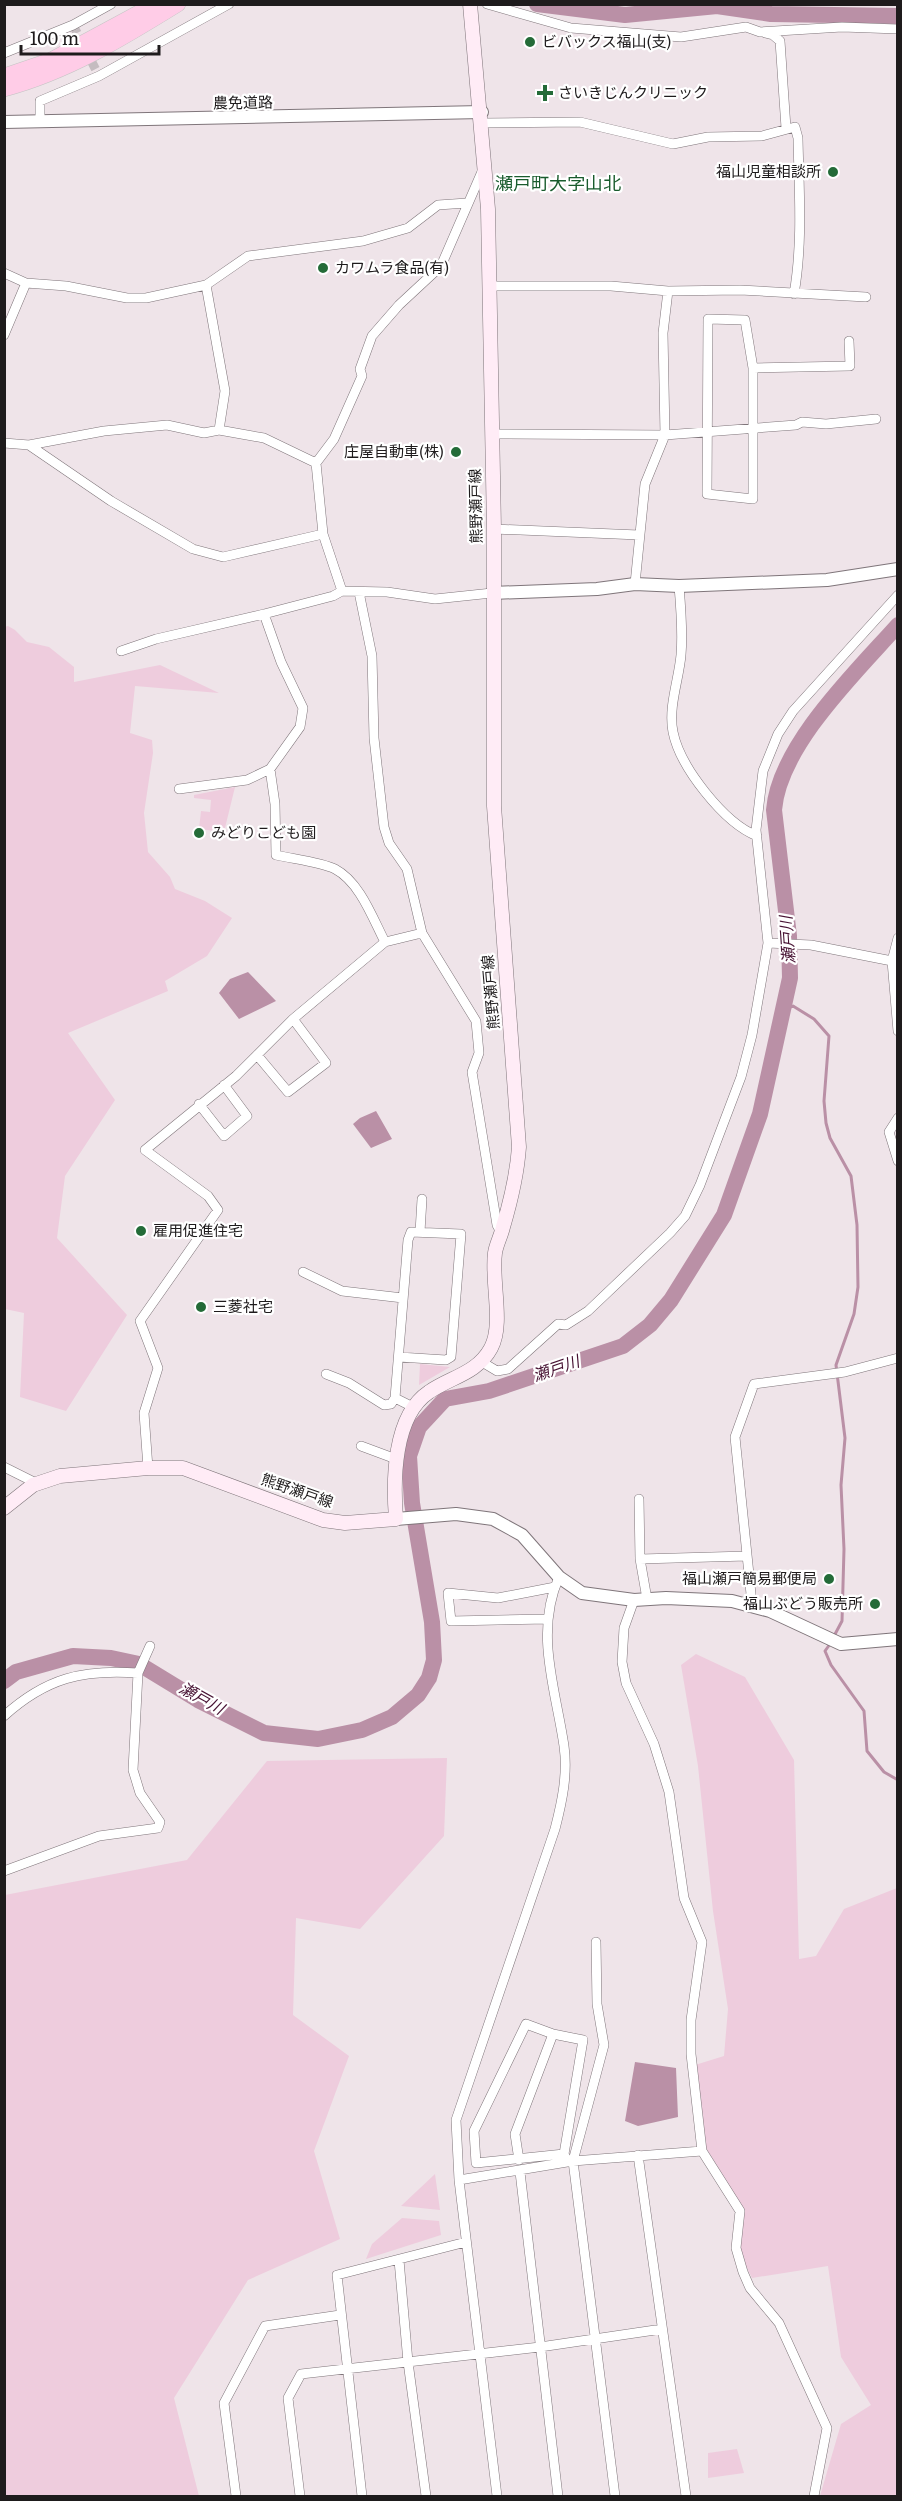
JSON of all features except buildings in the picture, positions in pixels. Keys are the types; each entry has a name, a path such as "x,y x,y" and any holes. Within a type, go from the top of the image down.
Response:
{"highway":[{"path":"4,76 51,60 155,4"},
{"path":"4,89 68,66 178,4"}],"main road":[{"name":"熊野瀬戸線","path":"470,4 482,118 490,286 494,529 492,593 494,807 519,1147 517,1177 502,1234 495,1251 495,1331 492,1346 482,1362"},
{"path":"400,1519 394,1490 396,1459 413,1407 429,1392 482,1362"},
{"name":"熊野瀬戸線","path":"4,1508 33,1485 60,1476 148,1468 183,1468 323,1520 345,1523 400,1519"}],"street":[{"path":"4,53 73,25 111,4"},
{"path":"40,120 40,101 99,75 229,4"},
{"path":"487,4 571,28 681,37 746,27 760,32 842,27 897,29"},
{"path":"746,27 753,31 773,35 780,41 786,128"},
{"path":"482,118 580,122 673,144 708,137 762,135 795,127 798,138 799,262 794,294"},
{"name":"農免道路","path":"4,122 482,118"},
{"path":"342,591 322,534 316,463 334,439 362,376 360,369 372,336 399,305 441,266 484,167"},
{"path":"4,273 26,283 66,286 127,298 146,298 206,285 248,256 363,241 408,228 438,206 468,203"},
{"path":"4,335 8,333 10,316 26,283"},
{"path":"206,285 225,390 219,430"},
{"path":"490,286 610,286 668,291 740,290 866,297"},
{"path":"635,584 645,484 665,435 663,333 668,291"},
{"path":"708,319 745,320 753,368 754,427 753,499 707,494 708,319"},
{"path":"753,368 850,366 849,341"},
{"path":"491,434 665,435 876,419"},
{"path":"4,443 29,445 104,431 167,425 204,433 219,430 264,438 316,463"},
{"path":"29,445 111,501 193,549 223,557 322,534"},
{"path":"494,529 639,535"},
{"path":"121,651 147,641 264,614 333,596 342,591 387,592 435,598 492,593 597,589 635,584 679,586 826,579 897,569"},
{"path":"679,586 682,631 673,732 690,770 702,787 744,831 757,836"},
{"path":"359,592 372,656 374,738 384,827 389,843 407,869 422,933 476,1021 479,1053 471,1072 497,1225 502,1234"},
{"path":"482,1362 497,1371 508,1369 558,1324 567,1325 588,1311 685,1216 741,1077 752,1035 770,943 757,836 758,802 763,771 778,734 793,711 897,594"},
{"path":"179,789 247,780 270,769 300,727 303,708 281,662 264,614"},
{"path":"270,769 275,804 276,855 334,869 343,875 355,887 385,942"},
{"path":"148,1468 144,1413 158,1368 140,1321 218,1210 208,1196 145,1150 198,1104 224,1085 292,1019 385,942 422,933"},
{"path":"897,938 892,961 897,1031"},
{"path":"770,943 807,944 892,961"},
{"path":"257,1055 288,1092 326,1063 292,1019"},
{"path":"198,1104 224,1136 247,1116 224,1085"},
{"path":"897,1118 889,1132 897,1161"},
{"path":"420,1232 422,1199"},
{"path":"326,1374 349,1383 384,1405 391,1404 395,1398 408,1240 411,1232 461,1234 451,1357 446,1360 399,1357"},
{"path":"303,1272 342,1291 403,1298"},
{"path":"747,1604 751,1594 735,1437 754,1384 844,1372 897,1358"},
{"path":"395,1398 413,1407"},
{"path":"361,1446 396,1459"},
{"path":"4,1467 32,1481 33,1485"},
{"path":"639,1498 640,1559 647,1599"},
{"path":"400,1519 467,1514 493,1519 522,1535 557,1582 582,1593 633,1600 688,1599 747,1604 800,1623 841,1644 897,1639"},
{"path":"640,1559 747,1556"},
{"path":"497,2496 459,2180 455,2139 456,2120 555,1829 563,1795 564,1746 547,1657 548,1619 557,1582"},
{"path":"548,1619 451,1621 448,1593 498,1598 557,1582"},
{"path":"633,1600 624,1628 622,1662 626,1683 634,1705 648,1726 666,1782 684,1898 702,1942 691,2020 691,2054 702,2151 740,2211 736,2248 746,2280 779,2323 827,2428 814,2496"},
{"path":"4,1871 99,1836 158,1828 160,1822 140,1793 133,1770 139,1670 150,1646"},
{"path":"4,1716 19,1702 44,1687 73,1675 139,1670"},
{"path":"569,2159 604,2045 597,2004 596,1942"},
{"path":"615,2496 569,2159 583,2040 553,2034 526,2024 474,2131 476,2163 569,2159 702,2151"},
{"path":"519,2160 515,2134 553,2034"},
{"path":"638,2155 662,2329 677,2416 686,2496"},
{"path":"459,2180 520,2172 569,2159"},
{"path":"520,2172 558,2496"},
{"path":"362,2496 337,2275 466,2242"},
{"path":"399,2260 408,2362 426,2496"},
{"path":"236,2496 224,2403 265,2326 340,2314"},
{"path":"300,2496 288,2398 301,2374 540,2347 662,2329"}],"shaded area":[{"path":"8,626 27,642 49,647 74,667 74,682 160,665 219,693 135,686 130,733 152,740 153,753 144,813 148,852 170,877 175,889 205,901 232,918 207,956 165,981 168,991 68,1033 115,1100 65,1176 57,1238 127,1315 66,1411 20,1397 24,1313 5,1309 4,627"},
{"path":"235,787 224,832 199,829 201,811 210,812 211,800 194,798 194,795"},
{"path":"248,972 276,1001 239,1019 219,993 230,979"},
{"path":"376,1111 392,1139 371,1148 353,1124"},
{"path":"420,1364 450,1367 419,1385"},
{"path":"696,1654 745,1677 794,1760 799,1959 816,1956 844,1909 897,1888 897,2496 820,2496 841,2424 871,2405 841,2357 828,2266 752,2278 738,2250 739,2202 698,2135 695,2065 724,2056 728,2009 713,1911 698,1766 681,1665"},
{"path":"447,1758 444,1836 360,1929 296,1918 293,2015 349,2056 314,2151 340,2239 248,2280 174,2398 199,2496 5,2496 5,1895 187,1860 267,1761"},
{"path":"635,2062 676,2068 678,2117 638,2126 625,2121"},
{"path":"435,2174 440,2210 401,2206"},
{"path":"402,2218 439,2221 441,2235 366,2259 372,2244"},
{"path":"737,2449 744,2473 708,2478 708,2453"}],"waterway":[{"path":"537,4 625,15 717,6 771,14 898,16"},
{"name":"瀬戸川","path":"4,1681 16,1672 73,1656 111,1658 139,1664 198,1700 264,1733 318,1739 362,1730 392,1717 418,1695 429,1678 434,1660 432,1622 412,1503 409,1456 419,1427 445,1399 489,1391 623,1346 650,1325 671,1300 724,1215 760,1114 790,978 789,936 774,810 779,786 804,736 822,711 898,625"},
{"path":"782,1011 793,1006 814,1019 829,1036 824,1101 826,1123 830,1138 851,1176 857,1225 858,1287 854,1314 836,1365 845,1438 841,1485 844,1549 842,1621 833,1638"},
{"path":"830,1644 825,1651 831,1665 864,1711 867,1751 884,1772 898,1780"}],"tunnel":[{"path":"73,25 99,76"}],"place":[{"name":"ビバックス福山(支)","path":"530,42"},
{"name":"さいきじんクリニック","path":"545,93"},
{"name":"福山児童相談所","path":"833,172"},
{"name":"カワムラ食品(有)","path":"323,268"},
{"name":"庄屋自動車(株)","path":"456,452"},
{"name":"みどりこども園","path":"199,833"},
{"name":"雇用促進住宅","path":"141,1231"},
{"name":"三菱社宅","path":"201,1307"},
{"name":"福山瀬戸簡易郵便局","path":"829,1579"},
{"name":"福山ぶどう販売所","path":"875,1604"}],"district":[{"name":"瀬戸町大字山北","path":"558,184"}]}
